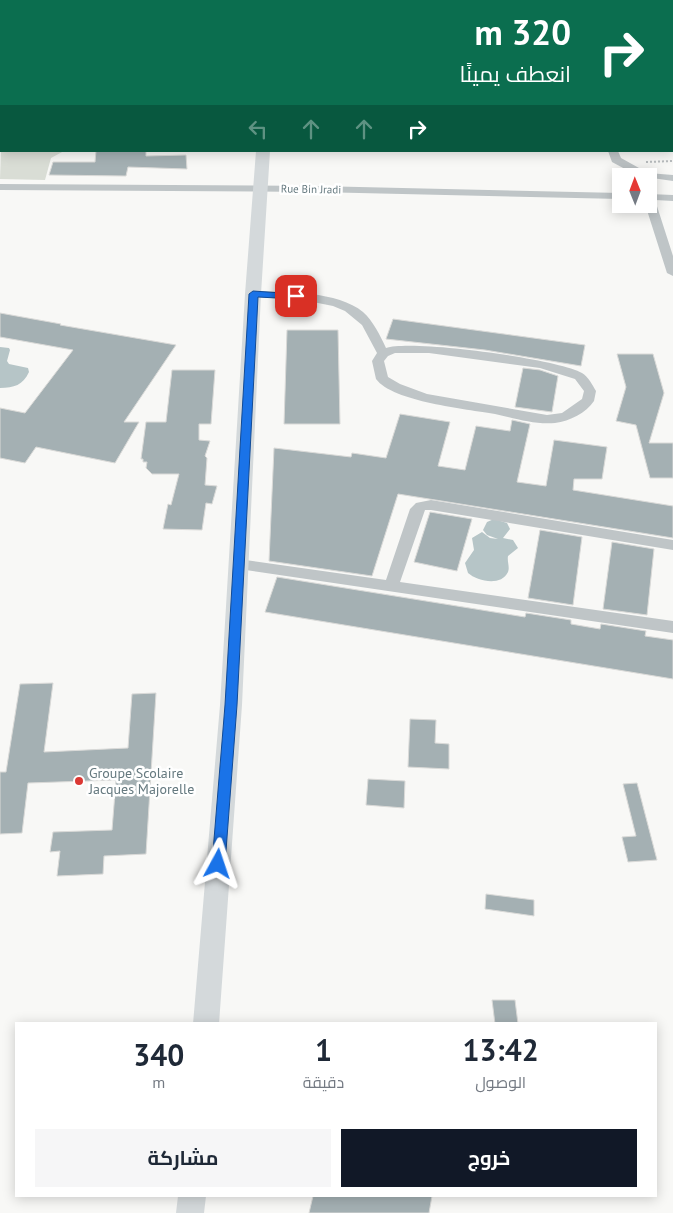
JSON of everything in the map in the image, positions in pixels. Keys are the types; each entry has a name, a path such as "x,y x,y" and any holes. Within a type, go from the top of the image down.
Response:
{"street":[{"path":"206,1022 231,705 253,294 263,152"},
{"path":"613,152 616,160 632,168"},
{"path":"643,161 645,168"},
{"path":"658,177 673,178"},
{"name":"Rue Bin Jradi","path":"0,187 260,189 612,196"},
{"path":"658,198 673,198"},
{"path":"654,213 672,267"},
{"path":"253,294 308,298 350,309 356,312 366,323 383,353"},
{"path":"401,349 429,349 542,364 579,376 590,391 588,401 564,417 533,419 500,411 432,400 394,387 382,379 378,360 383,353 401,349"},
{"path":"391,586 417,509 422,506 431,505 673,545"},
{"path":"239,564 673,627"},
{"path":"190,1213 192,1197"}],"path":[{"path":"643,161 673,161"}],"shaded area":[{"path":"1,152 62,152 51,158 45,180 0,179"},
{"path":"0,347 9,348 7,361 9,364 28,368 29,372 21,383 0,388"},
{"path":"494,519 507,523 510,529 503,538 513,540 518,548 508,556 509,570 505,577 500,580 489,581 468,573 465,563 474,550 472,538 482,532 490,538 498,539 487,535 483,530 487,522"}],"building":[{"path":"96,152 146,152 146,156 186,155 187,169 128,167 126,176 49,175 53,162 95,162"},
{"path":"0,313 176,345 124,422 139,422 115,463 36,447 25,463 0,458 0,408 25,413 73,350 0,337"},
{"path":"393,319 585,345 581,366 485,350 386,339"},
{"path":"287,330 338,330 340,424 284,424"},
{"path":"617,354 653,354 664,393 649,443 673,443 673,478 650,478 636,425 616,421 626,387"},
{"path":"523,368 540,370 558,376 552,412 515,407"},
{"path":"172,370 215,370 211,424 199,424 199,440 210,441 205,456 207,458 205,485 217,486 212,504 206,503 202,530 163,529 168,504 171,505 179,474 152,474 146,468 147,462 143,462 143,459 141,459 146,422 166,422"},
{"path":"400,414 450,422 438,466 465,470 476,426 510,431 512,420 530,424 517,482 546,486 554,440 607,447 602,479 574,479 573,490 673,506 673,538 398,494 372,576 269,561 274,448 351,457 352,453 386,458"},
{"path":"430,512 472,519 457,571 414,562"},
{"path":"540,530 582,537 573,605 528,598"},
{"path":"612,542 654,549 647,615 603,609"},
{"path":"277,577 525,617 526,613 571,620 571,624 600,629 601,624 646,631 645,636 673,640 673,679 265,612"},
{"path":"53,683 44,752 128,748 132,694 156,693 146,854 104,856 103,874 57,876 60,851 50,852 53,832 112,830 116,780 28,783 22,833 0,834 0,772 6,772 20,684"},
{"path":"410,719 436,720 435,743 449,744 449,769 408,767"},
{"path":"368,779 405,781 404,808 366,805"},
{"path":"637,783 657,860 628,862 622,837 636,836 623,784"},
{"path":"486,894 534,900 534,916 485,909"},
{"path":"492,1000 515,1000 518,1022 495,1022"},
{"path":"313,1197 432,1197 429,1213 309,1213"}],"place":[{"name":"Groupe Scolaire Jacques Majorelle","path":"79,781"}],"route":[{"path":"218,864 231,705 253,294 296,296"}]}
